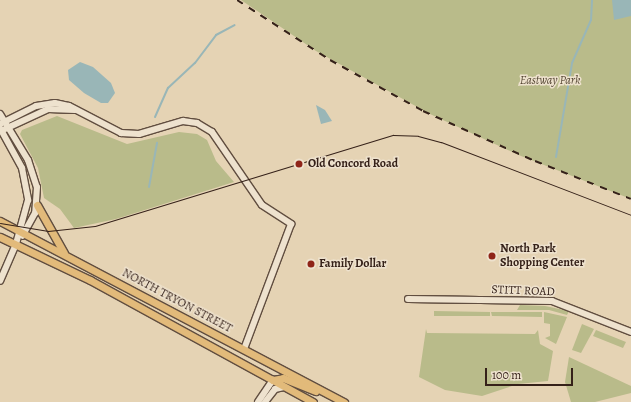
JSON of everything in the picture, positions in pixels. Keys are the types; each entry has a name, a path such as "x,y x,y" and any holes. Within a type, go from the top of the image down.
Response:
{"main road":[{"path":"37,205 65,255"},
{"name":"NORTH TRYON STREET","path":"0,221 26,231 65,255 344,402"},
{"name":"NORTH TRYON STREET","path":"0,237 90,280 313,402"},
{"path":"273,380 283,378 334,396"}],"street":[{"path":"2,123 46,103 64,104 128,134 179,122 204,126 216,136 263,207 291,224 244,349"},
{"path":"0,281 16,244 19,228 28,200 26,180 1,130 48,109 75,110"},
{"path":"0,114 2,123 8,128 32,169 37,205 26,231 16,244"},
{"name":"STITT ROAD","path":"408,299 552,302 631,332"},
{"path":"258,402 273,380"},
{"path":"265,402 275,389 284,387"}],"green space":[{"name":"Eastway Park","path":"241,0 631,0 631,199 521,156 430,114 316,51"},
{"path":"57,116 127,144 179,132 197,134 207,140 216,161 234,182 116,219 74,228 60,209 44,198 38,168 20,134 22,130"},
{"path":"520,305 545,306 569,311 567,315 549,310 517,310"},
{"path":"434,311 490,312 490,316 434,316"},
{"path":"491,312 542,312 542,317 492,316"},
{"path":"544,312 567,317 556,344 545,338 550,336 550,324 544,323"},
{"path":"582,324 594,329 581,353 572,350"},
{"path":"426,329 427,333 535,334 538,330 540,344 553,351 548,381 518,384 482,396 445,390 419,377"},
{"path":"596,330 626,342 623,348 593,336"},
{"path":"569,357 631,386 631,393 595,402 571,402 565,382"}],"water":[{"path":"612,0 631,0 631,16 614,20"},
{"path":"80,62 93,67 111,83 115,93 108,103 101,103 84,93 69,80 68,70"},
{"path":"316,105 325,110 332,121 321,124"}],"waterway":[{"path":"556,157 572,63 591,20 592,0"},
{"path":"155,117 168,88 195,63 216,35 235,25"},
{"path":"149,187 157,143"}],"tram line":[{"path":"0,223 48,231 95,226 393,135 418,136 441,142 631,215"}],"railway":[{"path":"237,0 330,60 423,111 535,161 631,199"}],"place":[{"name":"Old Concord Road","path":"299,164"},
{"name":"North Park Shopping Center","path":"492,256"},
{"name":"Family Dollar","path":"311,264"}]}
